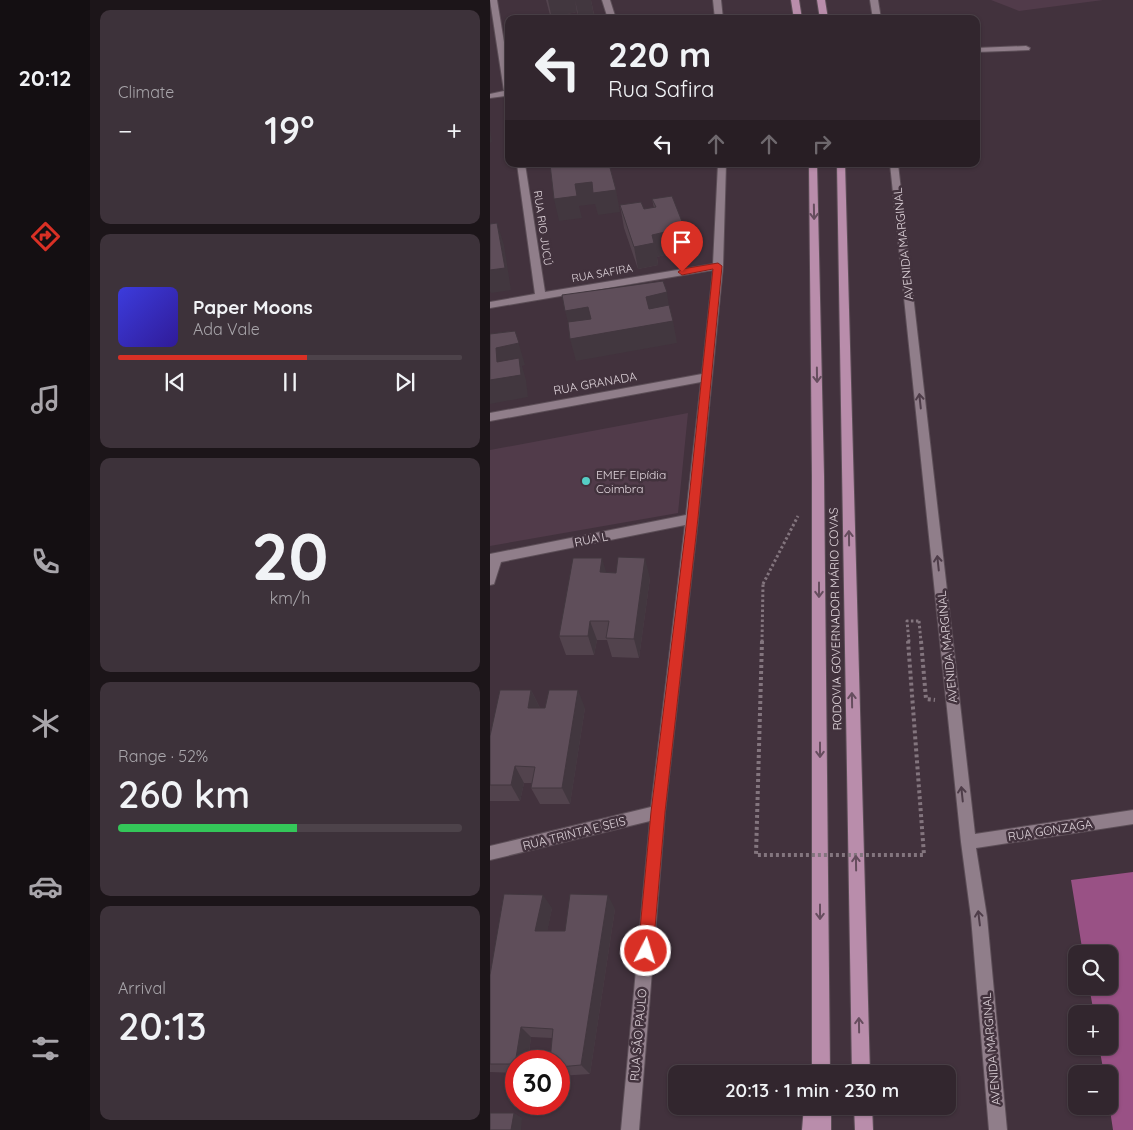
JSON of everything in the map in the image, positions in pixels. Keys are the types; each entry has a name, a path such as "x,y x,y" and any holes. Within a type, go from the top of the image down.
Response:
{"main road":[{"path":"795,0 797,15"},
{"path":"821,0 823,15"},
{"name":"RODOVIA GOVERNADOR MÁRIO COVAS","path":"813,167 818,476 821,1065"},
{"name":"RODOVIA GOVERNADOR MÁRIO COVAS","path":"841,167 861,1065"},
{"path":"817,1065 820,1021"},
{"path":"810,1130 812,1115"},
{"path":"822,1115 822,1130"},
{"path":"863,1115 864,1130"}],"street":[{"path":"493,0 505,77"},
{"path":"606,0 611,15"},
{"path":"716,0 718,15"},
{"path":"874,0 876,15"},
{"path":"980,50 1026,48"},
{"path":"490,96 505,96"},
{"name":"RUA RIO JUCÚ","path":"520,167 540,296"},
{"name":"RUA SÃO PAULO","path":"630,1130 658,812 692,518 705,377 718,266 722,167"},
{"name":"AVENIDA MARGINAL","path":"894,167 968,842 980,918 998,1130"},
{"name":"RUA SAFIRA","path":"490,305 718,266"},
{"name":"RUA GRANADA","path":"490,416 705,377"},
{"name":"RUA L","path":"492,559 692,518"},
{"path":"490,580 492,559"},
{"name":"RUA TRINTA E SEIS","path":"490,854 658,812"},
{"name":"RUA GONZAGA","path":"968,842 1133,817"}],"path":[{"path":"801,510 763,584 756,855 924,855 907,620 919,621 926,699 953,701"}],"shaded area":[{"path":"991,0 1103,0 1019,11"},
{"name":"EMEF Elpídia Coimbra","path":"688,413 678,513 490,546 490,450"},
{"path":"1133,872 1133,1130 1113,1130 1111,1115 1118,1115 1118,1065 1102,1065 1101,1055 1118,1055 1118,1005 1092,1005 1091,995 1118,995 1118,945 1082,945 1071,880"}],"building":[{"path":"550,167 610,167 616,190 593,193 592,182 575,184 577,196 554,199"},
{"path":"672,196 688,237 669,241 665,232 652,235 654,243 634,247 620,205 641,202 644,209 656,207 652,199"},
{"path":"497,223 505,268 490,270 490,224"},
{"path":"663,281 667,292 646,297 649,309 669,305 673,321 570,339 568,322 591,319 588,307 565,311 562,295"},
{"path":"515,331 519,343 496,348 497,362 519,358 521,375 490,380 490,334"},
{"path":"618,557 645,558 634,639 606,638 609,621 590,621 588,636 559,636 573,558 602,558 600,572 616,573"},
{"path":"500,690 531,690 528,708 545,708 549,690 578,690 562,788 531,788 535,767 515,766 511,785 490,785 490,736"},
{"path":"504,894 543,895 535,931 565,931 570,894 608,895 581,1065 570,1066 570,1050 551,1050 553,1029 521,1027 517,1050 505,1050 505,1064 490,1064 490,975"},
{"path":"490,1113 514,1115 511,1130 490,1130"}],"place":[{"name":"EMEF Elpídia Coimbra","path":"586,481"}],"route":[{"path":"646,951 658,812 692,518 705,377 718,266 682,272"}]}
